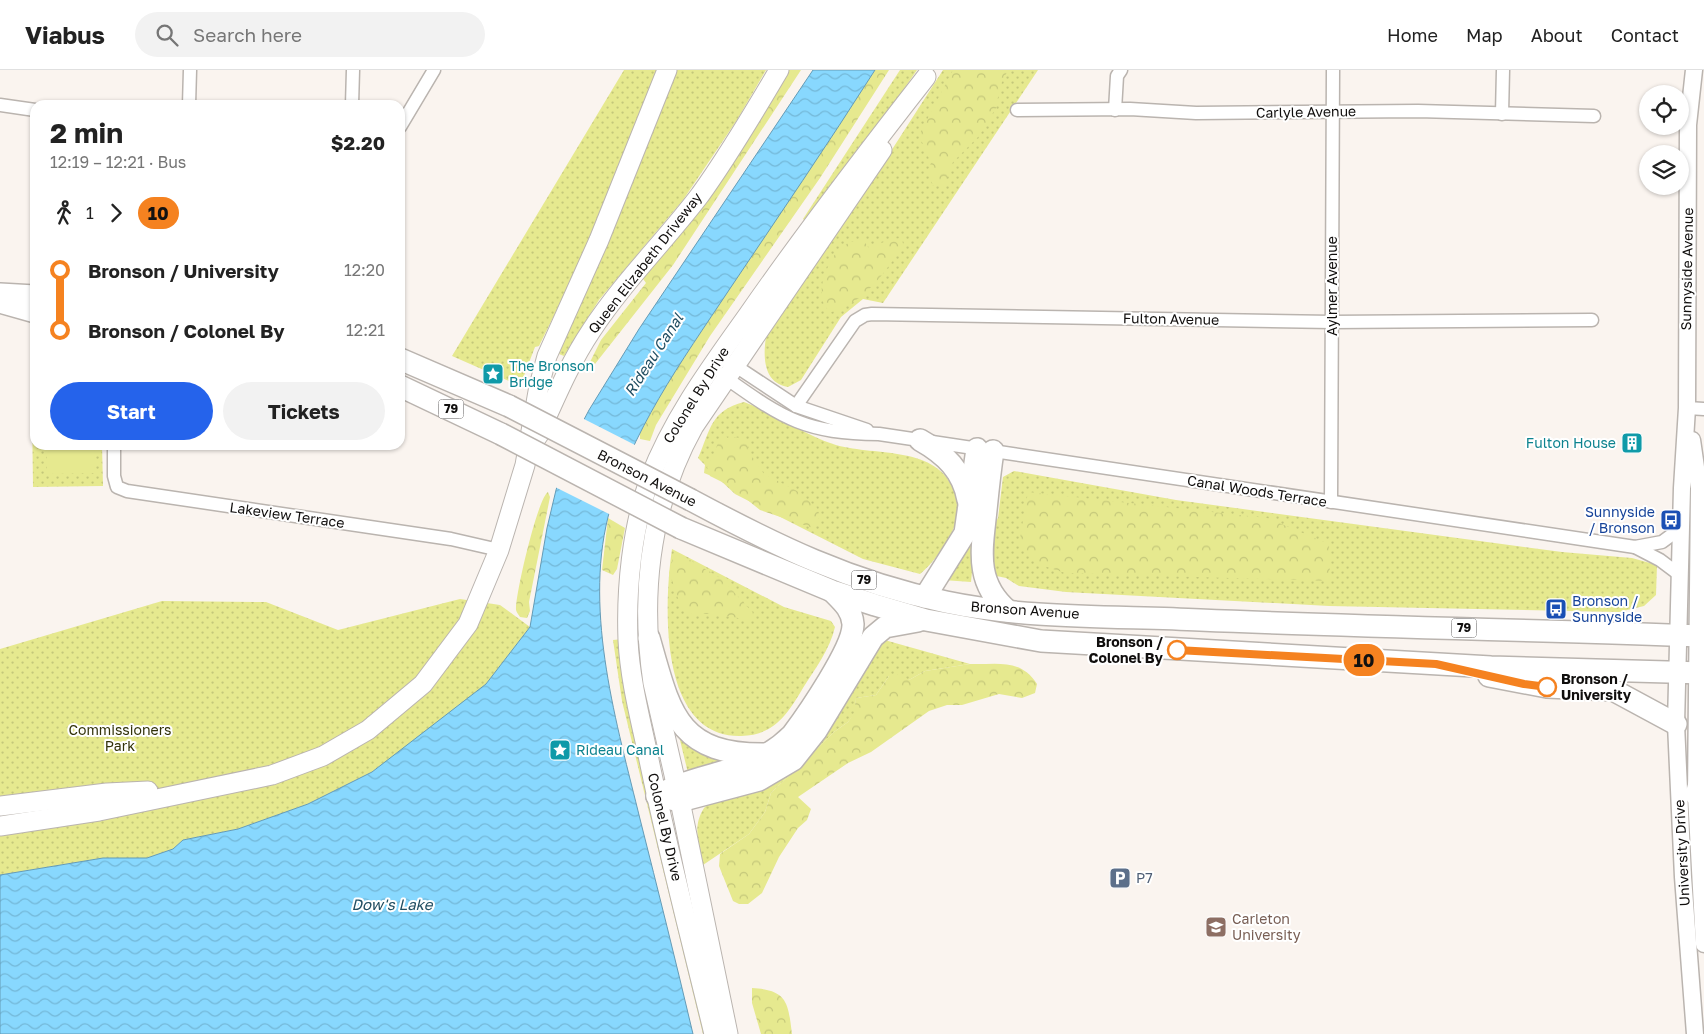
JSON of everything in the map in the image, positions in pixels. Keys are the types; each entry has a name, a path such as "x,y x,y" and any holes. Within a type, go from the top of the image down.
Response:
{"main road":[{"name":"Queen Elizabeth Driveway","path":"526,465 546,356 598,240 667,70"},
{"name":"Queen Elizabeth Driveway","path":"0,826 99,811 202,788 272,775 324,756 368,730 397,708 423,684 468,624 499,550 526,465 580,347 603,314 683,216 720,167 779,70"},
{"name":"Colonel By Drive","path":"714,1034 657,796 630,664 628,617 633,552 649,481 664,444 683,410 822,210 928,74"},
{"name":"Colonel By Drive","path":"728,1034 653,683 650,638 650,562 662,502 677,458 694,426 865,178 928,74"},
{"path":"0,294 30,296"},
{"path":"0,302 30,311"},
{"name":"Bronson Avenue","path":"405,361 508,406 816,563 925,597 967,606 1008,611 1313,624 1694,635"},
{"name":"Bronson Avenue","path":"405,388 501,434 681,528 832,591 926,620 1041,641 1436,664 1701,673"},
{"path":"920,440 943,454 958,471 966,491 970,511"},
{"path":"925,597 965,532 985,450"},
{"path":"985,450 982,563 985,580 994,598 1008,611"},
{"path":"678,793 770,754 798,728 849,644 853,625 850,610 832,591"},
{"path":"657,796 759,780 793,760 816,731 873,637 892,625 926,620"},
{"path":"650,638 671,708 687,732 705,744 726,751 770,754"},
{"path":"1436,664 1524,684 1613,690 1676,724"},
{"path":"1696,795 1704,764"},
{"name":"Queen Elizabeth Driveway","path":"0,806 107,793 202,788"}],"street":[{"path":"189,100 190,70"},
{"path":"352,100 353,70"},
{"path":"405,119 434,70"},
{"path":"1115,110 1117,76 1121,70"},
{"name":"Aylmer Avenue","path":"1331,502 1333,70"},
{"path":"1502,114 1503,70"},
{"name":"Sunnyside Avenue","path":"1694,70 1688,125 1687,408 1680,574 1694,635"},
{"path":"0,105 30,109"},
{"name":"Carlyle Avenue","path":"1017,110 1594,116"},
{"name":"Fulton Avenue","path":"796,406 855,321 865,315 1332,322 1592,320"},
{"name":"Canal Woods Terrace","path":"715,362 730,372 796,406 879,434"},
{"name":"Canal Woods Terrace","path":"730,372 777,413 800,425 842,434 879,434 1635,547 1662,542 1681,528"},
{"path":"1687,408 1704,409"},
{"name":"Sunnyside Avenue","path":"1677,672 1694,635 1702,550 1699,488 1687,408"},
{"name":"Lakeview Terrace","path":"114,450 114,476 117,487 127,491 455,539 499,550"},
{"name":"Canal Woods Terrace","path":"1635,547 1660,560 1680,574"},
{"name":"University Drive","path":"1694,635 1701,673 1696,795 1704,944"},
{"name":"University Drive","path":"1677,672 1676,724 1683,877 1695,1034"}],"green space":[{"path":"624,70 660,70 577,269 539,346 535,347 520,386 452,356"},
{"path":"677,70 766,70 737,120 683,200 599,300 564,356 559,354"},
{"path":"785,70 801,70 673,265 595,364 590,362 601,340 646,283 641,276"},
{"path":"875,70 889,70 820,178 710,336 656,425 650,441 640,439 640,433 667,383"},
{"path":"900,70 917,70 888,112 805,221 803,219"},
{"path":"943,70 1038,70 883,303 863,299 841,317 801,380 788,387 780,384 774,380 766,368 766,337 859,201"},
{"path":"953,70 1008,70 1000,86 996,108 979,136 953,162 943,186 933,186 928,170 931,163 919,135"},
{"path":"862,238 868,247 872,249 894,239 902,239 903,244 890,265 873,285 853,302 831,312 825,306 822,298 823,280 826,271 835,254 842,246"},
{"path":"744,402 810,435 833,444 849,448 900,454 931,464 944,474 956,494 958,503 956,522 944,547 920,574 863,559 735,494 719,479 704,473 705,465 698,458 713,422 724,410"},
{"path":"726,437 745,438 751,455 764,474 799,492 817,508 820,516 813,528 760,510 730,486 710,476 707,467 714,455 718,442"},
{"path":"33,450 102,450 103,486 33,487"},
{"path":"47,450 94,450 95,473 47,474"},
{"path":"1014,471 1176,500 1562,552 1632,558 1657,565 1656,595 1644,606 1619,612 1329,606 1066,592 1019,586 1006,578 992,575 989,534 998,518 1003,477"},
{"path":"548,492 550,497 529,602 530,611 527,618 520,617 516,610 523,567 539,510"},
{"path":"1028,492 1267,518 1329,544 1330,581 1065,573 1038,564 1019,544"},
{"path":"608,518 625,528 617,569 613,575 602,570"},
{"path":"976,529 971,582 943,580"},
{"path":"672,549 784,607 831,621 835,627 826,651 791,707 778,722 762,732 741,736 714,731 694,715 681,692 672,664 668,633 669,573"},
{"path":"674,555 683,556 722,579 753,613 749,620 716,614 692,614 686,611 679,601 669,573"},
{"name":"Commissioners Park","path":"460,599 500,605 530,627 486,684 428,731 372,772 308,804 238,829 183,840 173,849 147,858 103,858 0,875 0,649 162,601 266,602 338,630"},
{"path":"623,639 708,1034 703,1034 622,701 613,640"},
{"path":"881,639 970,664 925,671 909,680 889,676 876,695 856,698 855,713 848,722 834,732 771,793 765,812 749,834 703,865 697,829 700,815 704,808"},
{"path":"970,664 1008,665 1023,670 1037,684 1035,693 1022,698 999,694 962,705 947,705 929,711 871,752 848,763 798,797 811,809 807,820 798,828 779,857 762,893 748,904 739,904 733,901 719,866 720,854 749,834 765,812 771,793 834,732 848,722 854,713 856,698 876,695 889,676 900,674 909,680 925,671"},
{"path":"678,732 738,759 688,773"},
{"path":"752,988 773,992 784,1000 789,1014 792,1034 761,1034 752,1003"}],"water":[{"name":"Dow's Lake","path":"813,70 875,70 693,344 643,427 617,486 608,517 602,554 600,592 602,630 613,708 693,1034 0,1034 0,875 103,858 147,858 173,849 183,840 238,829 308,804 372,772 486,684 530,627 547,528 556,490 568,450 589,410 639,329"}],"pier":[{"path":"582,418 637,446 622,479 611,515 555,487 566,449"}],"bus line":[{"name":"10","path":"1177,650 1436,664 1524,684 1547,687"}],"place":[{"name":"The Bronson Bridge","path":"493,374"},
{"name":"Fulton House","path":"1632,443"},
{"name":"Sunnyside / Bronson","path":"1671,520"},
{"name":"Bronson / Sunnyside","path":"1556,609"},
{"name":"Bronson / Colonel By","path":"1177,650"},
{"name":"Bronson / University","path":"1547,687"},
{"name":"Rideau Canal","path":"560,750"},
{"name":"P7","path":"1120,878"},
{"name":"Carleton University","path":"1216,927"}]}
